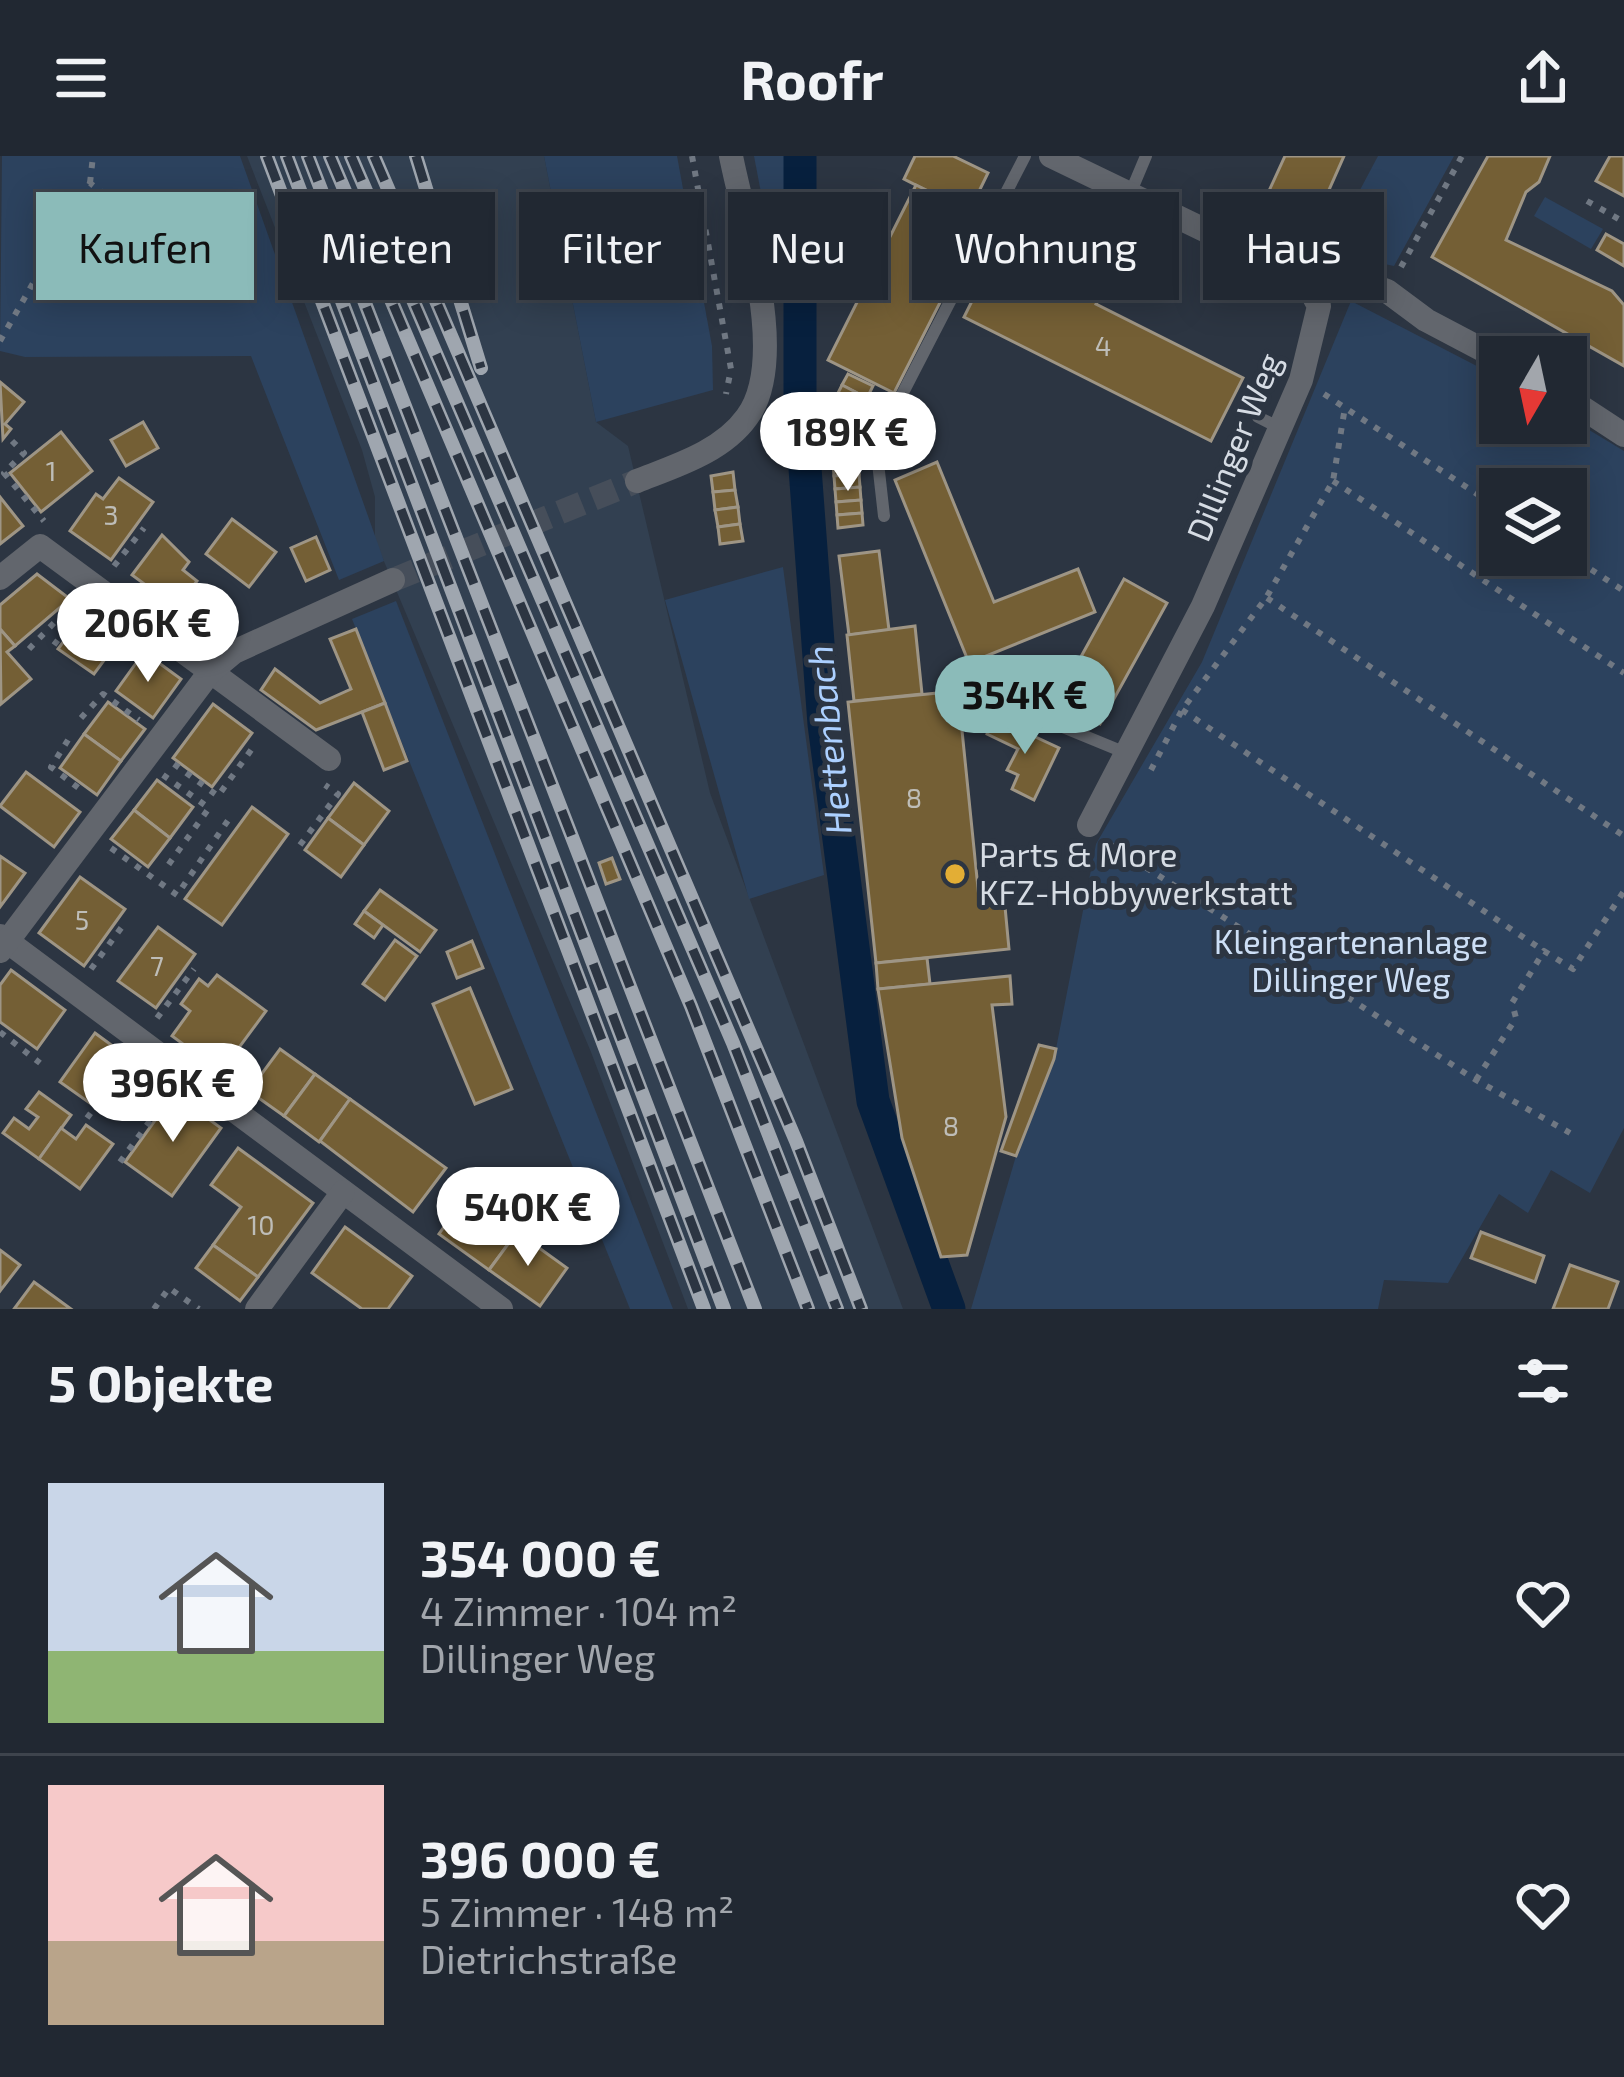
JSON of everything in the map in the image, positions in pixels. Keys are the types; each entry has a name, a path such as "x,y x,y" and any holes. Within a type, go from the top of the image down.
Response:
{"street":[{"path":"637,482 692,459 728,437 748,416 764,381 766,341 731,156"},
{"path":"1051,156 1126,192"},
{"path":"1384,290 1426,320 1479,348"},
{"name":"Dillinger Weg","path":"1089,825 1203,606 1269,422 1301,380 1318,322 1316,300"},
{"path":"1587,411 1624,434"},
{"path":"0,578 42,533 93,585 330,766"},
{"path":"393,580 233,652 210,672 2,943 142,1041 501,1309"},
{"path":"257,1309 344,1192"}],"lane":[{"path":"884,516 876,445 1025,156"},
{"path":"1131,192 1146,156"},
{"path":"958,684 1127,754"}],"path":[{"path":"0,341 90,183 93,156"},
{"path":"692,156 731,369 724,401"},
{"path":"1387,291 1462,156"},
{"path":"90,183 114,202 155,301"},
{"path":"1586,201 1624,222"},
{"path":"1301,380 1479,495"},
{"path":"1150,772 1183,710 1266,598 1333,481 1345,407"},
{"path":"12,441 24,454 4,473 42,533"},
{"path":"1333,481 1624,673"},
{"path":"28,649 144,528"},
{"path":"1587,567 1624,591"},
{"path":"54,645 93,585"},
{"path":"1266,598 1624,836"},
{"path":"81,718 104,694 209,808 164,871"},
{"path":"1183,710 1573,969 1624,891"},
{"path":"68,740 51,767 106,810"},
{"path":"152,749 218,796 254,746"},
{"path":"300,845 338,794 323,784 330,766"},
{"path":"89,832 177,895 232,817"},
{"path":"1118,827 1106,845 1476,1080 1570,1133"},
{"path":"75,992 124,924"},
{"path":"1476,1080 1516,1018 1512,1003 1544,950"},
{"path":"87,1118 194,969"},
{"path":"0,1032 40,1063"},
{"path":"120,1162 185,1073"},
{"path":"154,1309 169,1288 199,1309"}],"shaded area":[{"path":"247,156 544,156 551,192 519,192 519,300 572,300 596,422 628,446 710,793 903,1309 688,1309 591,1052 375,540 375,497 362,450 303,300 495,300 495,192 278,192 278,235"}],"green space":[{"path":"2,156 240,156 253,192 36,192 36,300 254,300 254,195 278,263 278,300 291,300 384,561 339,580 251,356 25,357 0,351"},
{"path":"544,156 677,156 684,192 551,192"},
{"path":"754,156 793,156 793,192 761,192"},
{"path":"1378,156 1454,156 1394,266 1384,264 1384,192 1359,192"},
{"path":"1545,197 1603,229 1591,249 1534,216"},
{"path":"572,300 704,300 712,346 713,390 596,422"},
{"name":"Kleingartenanlage Dillinger Weg","path":"1351,301 1479,367 1479,444 1587,444 1587,429 1624,451 1624,1128 1590,1193 1551,1170 1528,1213 1499,1194 1448,1283 1384,1280 1378,1309 971,1309 1016,1156 1054,1059 1096,844 1202,662"},
{"path":"783,567 824,875 749,899 665,600"},
{"path":"396,601 673,1309 630,1309 352,619"}],"building":[{"path":"915,156 953,156 988,173 979,192 930,192 904,179"},
{"path":"1285,156 1344,156 1328,192 1268,192"},
{"path":"1488,156 1550,156 1539,182 1526,192 1506,240 1612,291 1624,305 1624,366 1587,345 1587,336 1571,336 1432,257"},
{"path":"1610,156 1624,156 1624,196 1596,181"},
{"path":"912,193 912,300 941,300 894,393 828,360 858,300 888,300 888,241"},
{"path":"1606,234 1624,244 1624,266 1597,250"},
{"path":"972,300 1098,300 1096,304 1243,378 1211,441 964,317"},
{"path":"848,374 873,386 867,398 842,385"},
{"path":"0,382 24,402 5,424 11,429 3,439"},
{"path":"842,385 867,398 861,409 836,397"},
{"path":"836,397 861,409 855,421 831,408"},
{"path":"143,422 158,448 126,466 111,440"},
{"path":"855,423 856,436 831,437 830,425"},
{"path":"61,432 92,471 41,512 10,473"},
{"path":"856,436 857,448 832,450 831,437"},
{"path":"857,448 858,461 833,463 832,450"},
{"path":"858,461 859,474 834,476 833,463"},
{"path":"937,462 994,602 1078,569 1095,612 969,663 895,480"},
{"path":"733,472 735,490 713,492 711,476"},
{"path":"859,474 860,487 835,489 834,476"},
{"path":"119,478 153,502 111,560 70,531 96,494 103,499"},
{"path":"860,487 861,500 836,502 835,489"},
{"path":"735,490 738,507 715,510 713,492"},
{"path":"0,497 23,526 0,544"},
{"path":"861,500 862,513 837,515 836,502"},
{"path":"738,507 740,524 718,527 715,510"},
{"path":"862,513 863,525 838,528 837,515"},
{"path":"232,519 276,552 249,587 206,554"},
{"path":"740,524 743,541 720,544 718,527"},
{"path":"162,535 189,562 183,570 197,581 177,608 132,575"},
{"path":"316,537 330,570 306,581 291,548"},
{"path":"879,551 889,630 849,635 839,556"},
{"path":"37,574 70,599 15,646 0,629 0,605"},
{"path":"1124,579 1167,603 1100,724 1057,700"},
{"path":"87,610 122,636 94,674 58,649"},
{"path":"915,626 922,694 854,701 847,635"},
{"path":"0,629 15,646 7,652 31,679 1,704"},
{"path":"356,629 385,703 316,730 261,690 275,669 320,703 351,689 330,639"},
{"path":"144,652 181,679 153,718 116,691"},
{"path":"958,691 979,898 1004,896 1009,949 876,963 848,702"},
{"path":"108,702 145,729 121,761 84,734"},
{"path":"385,703 407,761 384,770 362,712"},
{"path":"213,704 252,733 212,787 173,758"},
{"path":"993,717 1059,748 1034,800 1012,789 1018,775 1007,770 1018,749 987,734"},
{"path":"84,734 121,761 97,795 60,768"},
{"path":"26,772 80,812 54,847 0,806"},
{"path":"157,780 193,807 170,838 134,810"},
{"path":"354,783 389,811 364,845 328,818"},
{"path":"252,807 288,834 222,925 185,899"},
{"path":"134,810 170,838 148,867 111,839"},
{"path":"328,818 364,845 341,877 305,850"},
{"path":"0,856 25,873 0,907"},
{"path":"612,858 620,879 606,884 599,863"},
{"path":"80,877 125,909 84,966 39,933"},
{"path":"380,890 436,930 420,952 364,911"},
{"path":"364,911 383,925 374,938 355,924"},
{"path":"158,927 195,954 156,1008 118,981"},
{"path":"395,940 417,956 385,1000 363,984"},
{"path":"472,941 483,968 457,978 447,952"},
{"path":"927,958 930,984 878,989 876,963"},
{"path":"11,970 65,1010 37,1049 0,1022 0,985"},
{"path":"217,975 266,1011 221,1072 172,1036 190,1011 181,1004 199,979 208,986"},
{"path":"1010,976 1012,1004 992,1005 1006,1117 967,1255 941,1257 902,1138 878,989"},
{"path":"470,988 512,1089 475,1104 433,1004"},
{"path":"95,1033 129,1058 94,1106 60,1082"},
{"path":"1039,1045 1056,1049 1054,1059 1016,1156 1001,1151"},
{"path":"280,1049 315,1074 284,1116 249,1091"},
{"path":"315,1074 350,1099 319,1142 284,1116"},
{"path":"39,1092 71,1115 39,1159 3,1133 14,1118 29,1129 38,1117 26,1109"},
{"path":"174,1094 221,1128 172,1196 125,1162"},
{"path":"350,1099 446,1168 413,1212 320,1141"},
{"path":"86,1125 113,1144 80,1189 39,1159 61,1128 76,1139"},
{"path":"238,1148 313,1203 258,1277 213,1245 241,1207 211,1185"},
{"path":"466,1196 517,1232 489,1270 439,1234"},
{"path":"345,1227 412,1276 388,1309 362,1309 312,1273"},
{"path":"517,1232 567,1268 540,1306 489,1270"},
{"path":"1481,1232 1544,1256 1535,1282 1471,1258"},
{"path":"213,1245 258,1277 240,1301 196,1268"},
{"path":"0,1250 20,1265 0,1291"},
{"path":"1570,1265 1618,1282 1608,1309 1553,1309"},
{"path":"34,1282 71,1309 14,1309"}],"waterway":[{"name":"Hettenbach","path":"800,156 800,401 824,724 873,1101 949,1309"}],"tunnel":[{"path":"393,580 637,481"}],"railway":[{"path":"267,156 704,1309"},
{"path":"287,156 724,1309"},
{"path":"308,156 755,1309"},
{"path":"330,156 691,1006 808,1309"},
{"path":"351,156 733,1043 837,1309"},
{"path":"374,156 796,1141 861,1309"},
{"path":"416,156 481,368"}],"place":[{"name":"Parts & More KFZ-Hobbywerkstatt","path":"955,874"}]}
